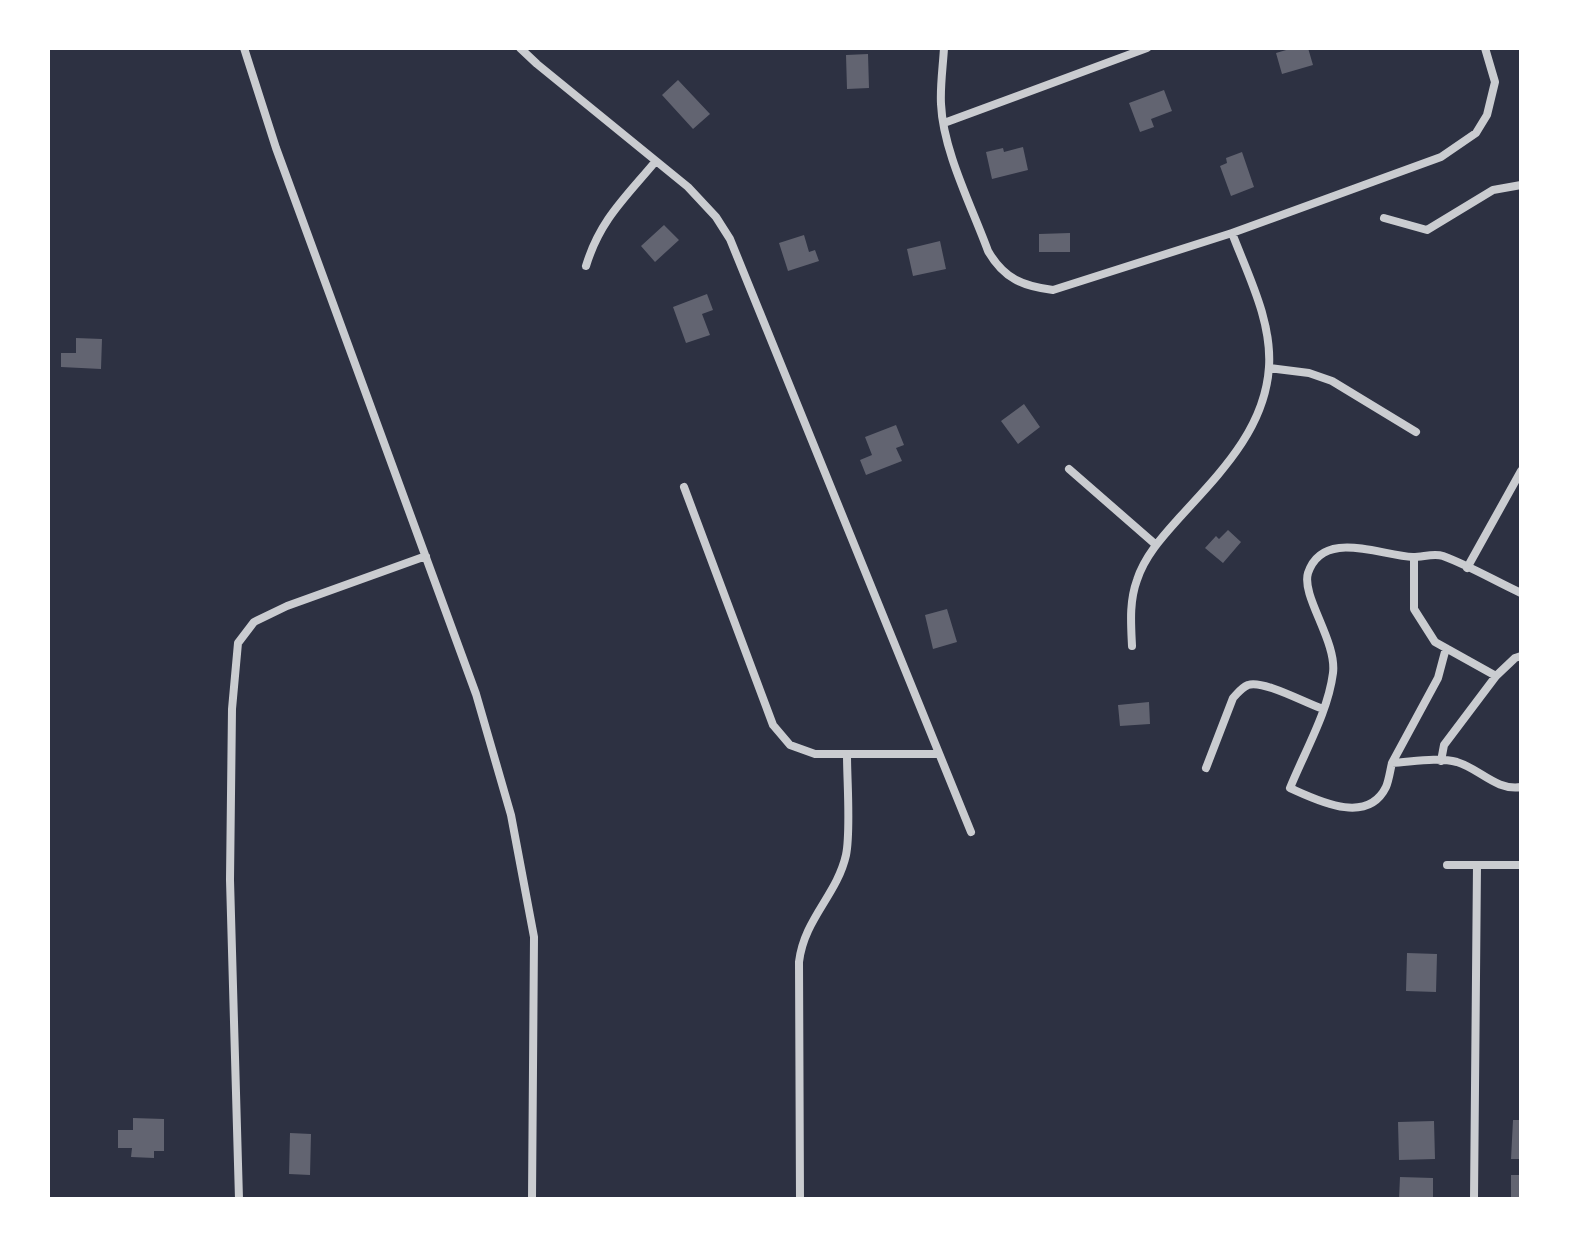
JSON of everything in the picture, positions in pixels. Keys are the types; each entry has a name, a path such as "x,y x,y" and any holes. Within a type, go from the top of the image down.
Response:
{"street":[{"path":"244,48 276,148 476,694 511,815 534,937 532,1199"},
{"path":"520,48 688,187 716,217 743,266 971,832"},
{"path":"944,48 941,104 944,123 951,151 988,251 997,266 1014,281 1029,287 1053,290 1232,233 1441,157 1458,148 1476,133 1487,115 1492,98 1495,82 1485,48"},
{"path":"944,123 1147,48"},
{"path":"586,266 601,226 655,162"},
{"path":"1384,218 1427,230 1493,190 1521,185"},
{"path":"1132,646 1132,597 1137,579 1155,544 1239,449 1258,411 1269,368 1263,317 1232,233"},
{"path":"1269,368 1309,373 1332,381 1416,432"},
{"path":"1069,469 1155,544"},
{"path":"1467,568 1521,471"},
{"path":"684,487 773,725 790,745 815,754 939,754"},
{"path":"1446,648 1438,678 1392,763 1385,789 1371,803 1344,808 1290,788 1330,690 1331,649 1308,585 1309,572 1323,553 1348,546 1414,557 1439,554 1521,593"},
{"path":"239,1199 230,880 232,709 238,643 254,622 287,606 426,556"},
{"path":"1414,557 1414,609 1435,642 1496,676"},
{"path":"1441,761 1444,745 1496,676 1521,656"},
{"path":"1206,768 1233,698 1251,684 1262,684 1323,709"},
{"path":"800,1199 801,943 839,876 847,853 847,755"},
{"path":"1392,763 1457,762 1510,789 1521,787"},
{"path":"1447,865 1521,865"},
{"path":"1474,1199 1477,865"}],"building":[{"path":"1308,48 1313,65 1282,74 1276,53"},
{"path":"868,54 869,88 847,89 846,55"},
{"path":"678,80 710,114 693,129 662,95"},
{"path":"1164,90 1172,111 1151,119 1154,127 1140,132 1129,103"},
{"path":"1023,147 1028,170 992,179 986,152 1003,148 1004,152"},
{"path":"1242,152 1254,187 1231,196 1220,166 1227,163 1226,158"},
{"path":"664,225 679,240 655,262 641,246"},
{"path":"1070,233 1070,252 1039,252 1039,234"},
{"path":"804,235 809,252 815,250 819,261 788,271 779,243"},
{"path":"940,241 946,269 913,276 907,249"},
{"path":"707,294 713,310 702,314 710,335 686,343 673,307"},
{"path":"76,338 102,339 101,369 61,367 61,353 76,353"},
{"path":"1024,404 1040,427 1018,444 1001,421"},
{"path":"896,425 904,445 896,448 902,461 866,475 860,460 872,455 865,437"},
{"path":"1228,530 1241,542 1223,563 1205,548 1216,536 1219,539"},
{"path":"947,609 957,642 933,649 925,615"},
{"path":"1149,702 1150,724 1120,726 1118,705"},
{"path":"1407,953 1437,954 1436,992 1406,991"},
{"path":"133,1118 164,1119 164,1151 154,1151 154,1158 131,1157 132,1148 118,1148 118,1130 133,1130"},
{"path":"1513,1120 1521,1120 1521,1159 1511,1159"},
{"path":"1434,1121 1435,1159 1399,1160 1398,1122"},
{"path":"290,1133 311,1134 310,1175 289,1174"},
{"path":"1511,1175 1521,1175 1521,1199 1511,1199"},
{"path":"1400,1177 1433,1178 1433,1199 1399,1199"}]}
